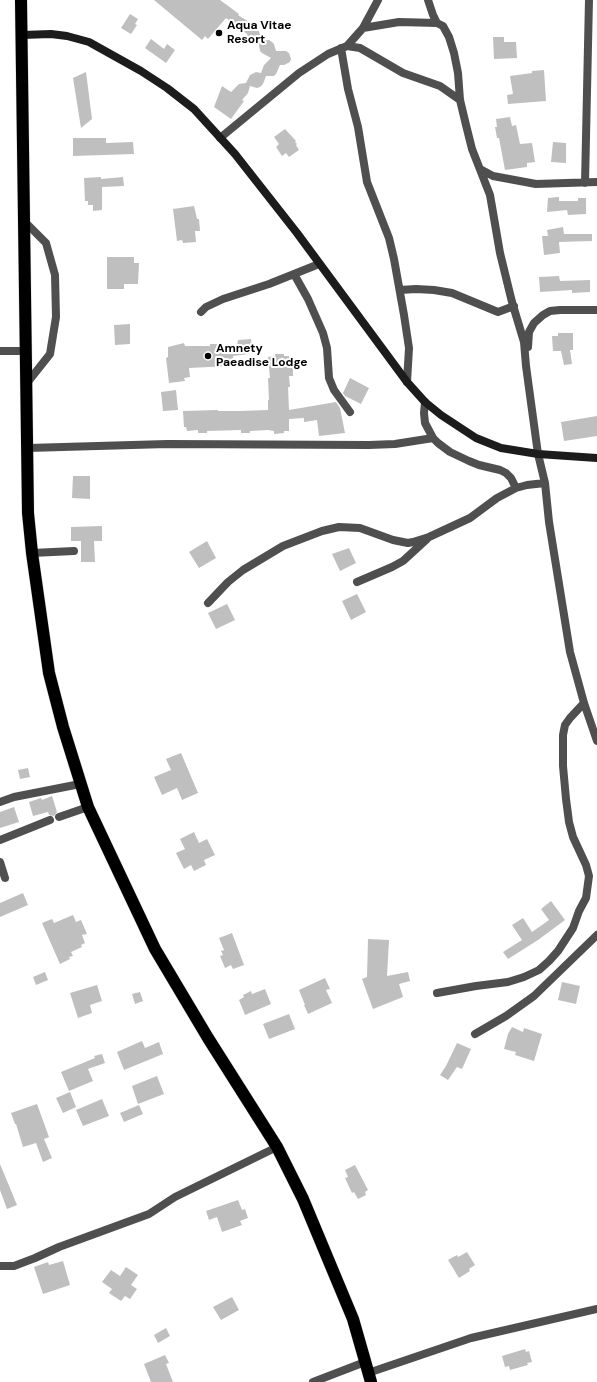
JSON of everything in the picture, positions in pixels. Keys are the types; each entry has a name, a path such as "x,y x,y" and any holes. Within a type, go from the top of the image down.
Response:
{"highway":[{"path":"21,0 27,351 28,512 32,553 49,673 63,727 88,807 155,949 208,1038 277,1147 303,1199 353,1319 368,1372"}],"main road":[{"path":"22,35 51,34 67,36 89,42 141,71 167,88 194,109 245,166 407,382 425,402 441,415 476,438 501,448 538,454 597,458"}],"street":[{"path":"220,138 299,73 328,54 344,47 363,28 378,0"},
{"path":"428,0 433,15 443,26 449,37 454,53 458,73 460,100 472,149 490,195 500,253 524,342 538,454 545,483 549,522 570,652 584,703 597,741"},
{"path":"585,182 589,0"},
{"path":"363,28 399,22 438,22"},
{"path":"344,47 360,48 403,73 440,86 460,100"},
{"path":"344,47 348,89 358,127 367,182 389,238 400,290 409,348 407,382"},
{"path":"480,169 493,176 536,184 597,182"},
{"path":"24,221 46,243 55,275 56,289 56,317 50,354 27,383"},
{"path":"201,312 206,307 223,299 269,284 319,264"},
{"path":"294,274 308,299 323,333 328,348 330,378 334,390 350,412"},
{"path":"400,290 434,290 452,293 498,312 514,306"},
{"path":"526,366 529,332 534,323 543,315 550,311 560,310 597,310"},
{"path":"0,351 27,351"},
{"path":"425,402 424,418 433,438 450,452 479,465 506,473 511,478 516,488"},
{"path":"28,448 167,444 370,445 395,444 433,438"},
{"path":"208,604 228,582 243,570 283,546 322,531 338,527 360,528 393,540 408,543 429,537 470,518 497,498 516,488 545,483"},
{"path":"357,582 392,568 403,561 429,537"},
{"path":"32,553 74,551"},
{"path":"437,993 508,982 539,970 550,961 573,928 579,911 586,898 589,876 573,837 569,822 563,766 563,735 565,725 584,703"},
{"path":"0,802 14,797 80,784"},
{"path":"59,817 88,807"},
{"path":"0,840 50,820"},
{"path":"0,862 6,878"},
{"path":"475,1034 506,1016 534,996 597,934"},
{"path":"0,1266 14,1266 59,1247 149,1214 175,1197 277,1147"},
{"path":"313,1382 368,1372 471,1338 597,1309"}],"building":[{"path":"154,0 220,0 239,14 238,15 257,27 262,39 249,39 247,34 226,18 208,39 205,36 202,40"},
{"path":"130,14 138,19 135,24 137,25 131,34 121,28"},
{"path":"493,37 504,37 504,42 516,42 517,58 494,59"},
{"path":"151,39 164,49 167,44 175,50 166,63 145,48"},
{"path":"258,40 269,40 274,44 276,51 286,51 289,53 291,59 290,62 280,65 274,76 266,76 260,87 257,88 250,86 248,93 242,100 244,101 231,119 214,107 222,86 231,92 239,84 246,83 250,75 256,72 261,73 264,65 271,58 260,51"},
{"path":"544,70 546,101 508,104 507,95 513,94 510,76"},
{"path":"86,72 92,119 81,128 73,78"},
{"path":"510,117 512,126 516,125 520,144 532,143 535,162 527,163 527,167 505,170 499,138 497,138 495,127 497,127 496,119"},
{"path":"285,129 296,141 296,145 299,150 289,157 286,153 282,156 276,147 279,144 274,137"},
{"path":"73,138 106,138 106,143 133,142 134,154 73,156"},
{"path":"553,142 566,143 566,163 551,162"},
{"path":"101,177 101,179 123,177 124,186 102,187 102,210 93,211 93,205 88,205 88,201 85,201 84,178"},
{"path":"559,197 559,201 578,201 578,198 586,198 586,214 568,215 567,210 547,212 548,198"},
{"path":"194,206 197,219 199,219 200,231 195,231 196,242 183,243 182,240 177,241 173,209"},
{"path":"563,227 564,234 592,234 592,241 559,242 560,253 544,255 542,236 548,236 547,230"},
{"path":"107,257 134,257 134,263 139,263 138,284 124,284 124,289 107,289"},
{"path":"559,276 560,281 590,280 590,292 572,293 572,290 540,292 539,277"},
{"path":"130,324 130,344 115,345 114,325"},
{"path":"558,333 573,333 573,350 570,350 572,364 564,365 561,351 553,351 552,336 558,336"},
{"path":"251,339 252,348 248,348 249,354 233,356 233,361 230,361 230,366 189,368 190,377 184,378 185,381 169,383 166,358 168,357 168,347 184,343 185,346 210,346 210,344 220,344 220,346 237,346 238,340"},
{"path":"275,354 284,354 284,356 289,356 290,367 293,367 293,376 289,376 289,410 336,402 340,408 345,433 319,436 317,420 304,422 304,418 289,419 289,431 284,431 284,433 274,434 274,431 268,430 250,431 250,433 241,433 241,430 207,431 207,433 198,433 198,430 187,431 186,427 184,427 183,411 268,410 268,378 270,378 268,357 275,356"},
{"path":"350,378 369,388 361,404 345,396 343,393"},
{"path":"176,390 178,410 163,411 161,392"},
{"path":"597,416 597,436 564,441 561,422"},
{"path":"73,476 90,476 90,499 72,498"},
{"path":"102,526 102,541 94,541 95,562 81,562 81,541 71,541 71,527"},
{"path":"207,541 216,558 199,568 189,552"},
{"path":"349,548 356,563 340,571 332,554"},
{"path":"357,594 366,612 351,620 342,601"},
{"path":"227,604 235,620 216,629 208,613"},
{"path":"181,753 198,793 182,800 177,788 162,795 154,777 171,770 166,759"},
{"path":"28,768 30,777 20,779 18,770"},
{"path":"52,796 57,812 54,816 49,815 48,812 33,816 29,802 41,798 42,800"},
{"path":"14,807 19,822 0,828 0,812"},
{"path":"194,832 199,843 207,839 215,855 204,860 206,865 194,871 191,865 184,869 176,853 185,849 180,839"},
{"path":"23,893 28,905 0,917 0,903"},
{"path":"551,901 565,920 538,940 508,959 503,952 522,940 512,925 523,918 532,932 549,920 541,909"},
{"path":"73,915 76,922 81,920 87,934 82,935 85,943 81,945 82,947 71,952 73,956 69,957 70,959 60,964 42,923 52,919 54,923"},
{"path":"232,933 244,965 233,969 231,965 225,968 220,956 223,955 221,951 224,950 219,938"},
{"path":"368,939 389,940 387,976 408,972 410,981 399,984 403,997 373,1009 362,979 367,977"},
{"path":"45,972 48,980 36,985 33,977"},
{"path":"325,978 330,989 326,990 332,1003 308,1014 299,990"},
{"path":"562,982 580,986 576,1004 558,1000"},
{"path":"97,985 102,1001 90,1005 92,1013 78,1018 70,993"},
{"path":"265,989 271,1004 245,1015 239,1000 244,997 243,995 251,991 252,994"},
{"path":"140,992 143,1001 135,1004 132,994"},
{"path":"289,1014 295,1029 269,1039 263,1024"},
{"path":"512,1027 523,1032 524,1028 542,1034 534,1061 515,1055 516,1052 504,1049 508,1034"},
{"path":"142,1041 145,1048 159,1042 163,1054 124,1070 117,1052"},
{"path":"457,1043 471,1049 462,1069 457,1067 448,1080 440,1075"},
{"path":"102,1054 105,1063 88,1069 93,1081 69,1091 61,1072 95,1058 94,1056"},
{"path":"157,1076 164,1094 138,1104 132,1086"},
{"path":"70,1092 76,1107 63,1113 56,1098"},
{"path":"102,1099 109,1116 83,1126 76,1110"},
{"path":"37,1104 49,1137 44,1139 52,1158 43,1162 36,1143 23,1147 11,1113"},
{"path":"139,1105 143,1114 124,1122 120,1113"},
{"path":"0,1164 17,1205 7,1209 0,1190"},
{"path":"355,1165 368,1190 365,1192 366,1195 358,1199 354,1192 352,1193 345,1178 348,1177 345,1170"},
{"path":"238,1200 242,1210 245,1209 248,1218 240,1221 242,1225 222,1232 217,1217 209,1220 206,1211"},
{"path":"467,1252 475,1265 469,1269 470,1271 459,1278 448,1260"},
{"path":"63,1261 70,1285 43,1294 34,1267 48,1262 49,1265"},
{"path":"126,1267 138,1275 131,1285 137,1289 130,1299 125,1296 121,1301 109,1293 112,1289 102,1282 111,1270 120,1276"},
{"path":"232,1297 239,1310 221,1320 213,1307"},
{"path":"166,1328 170,1336 158,1343 154,1335"},
{"path":"525,1349 526,1352 529,1351 532,1362 527,1363 528,1365 510,1370 509,1366 505,1367 502,1356"},
{"path":"165,1355 169,1363 166,1364 173,1382 151,1382 144,1364"}],"place":[{"name":"Aqua Vitae Resort","path":"219,33"},
{"name":"Amnety Paeadise Lodge","path":"208,356"}]}
